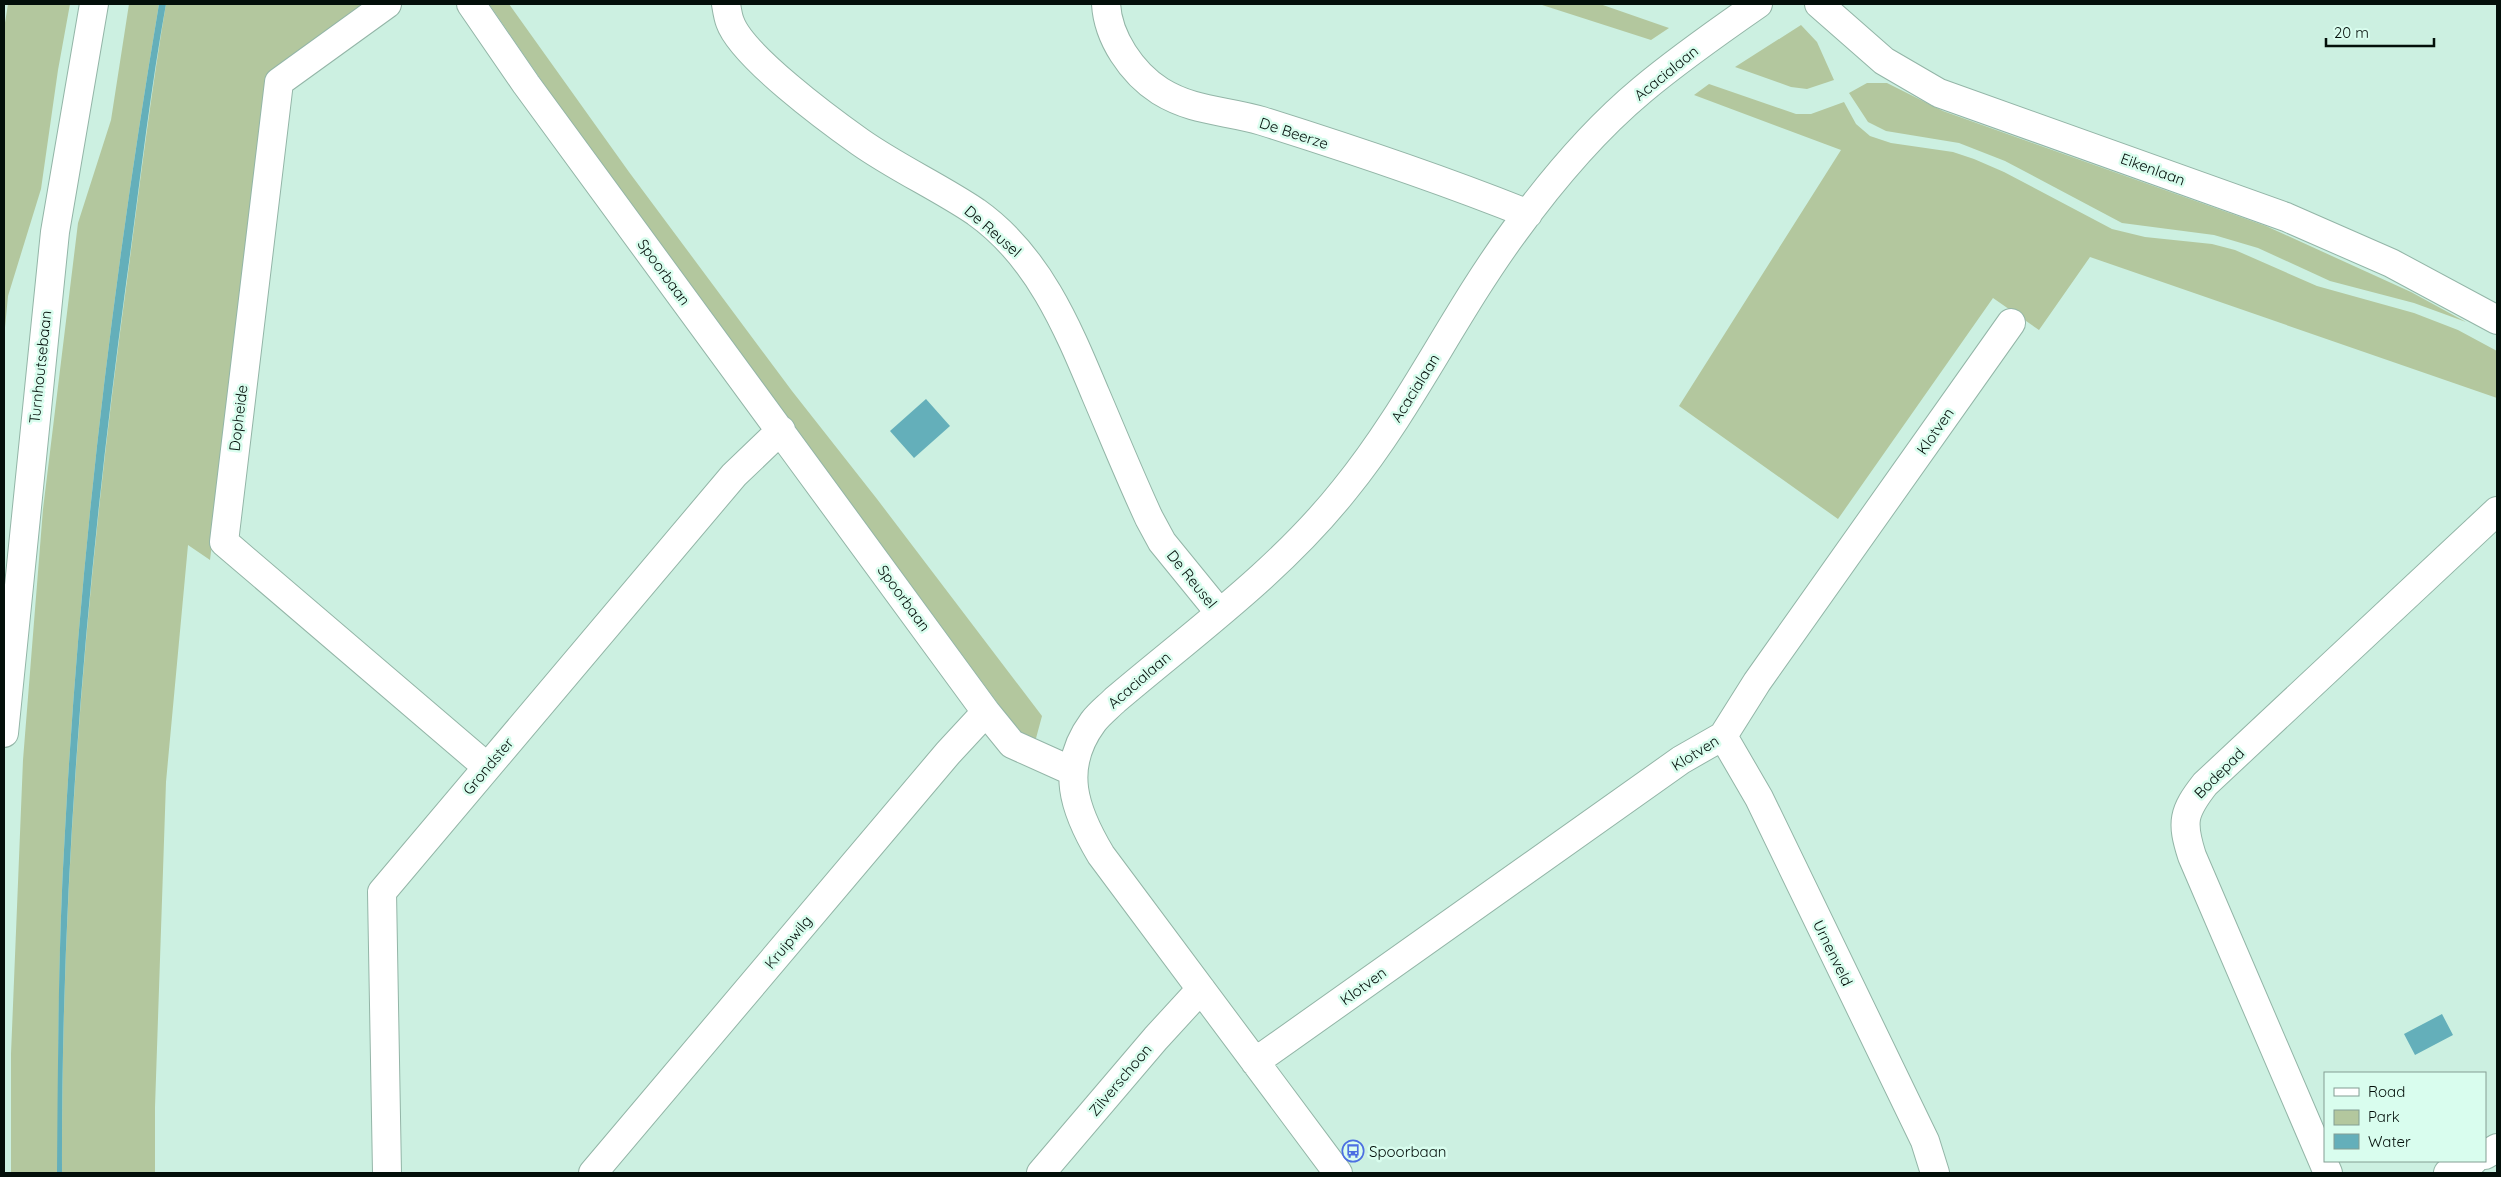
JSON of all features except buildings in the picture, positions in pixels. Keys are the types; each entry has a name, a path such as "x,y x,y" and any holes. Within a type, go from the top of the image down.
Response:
{"street":[{"name":"Turnhoutsebaan","path":"4,733 54,232 94,4"},
{"name":"Dopheide","path":"386,4 279,82 224,542 487,767"},
{"name":"Spoorbaan","path":"471,4 531,92 781,430 986,712 1012,744 1072,771"},
{"name":"De Reusel","path":"726,4 730,23 738,35 758,59 788,86 860,142 977,213 1012,244 1038,275 1066,324 1149,518 1162,542 1219,612"},
{"name":"De Beerze","path":"1106,4 1111,31 1120,48 1140,75 1160,91 1191,107 1260,121 1528,214"},
{"name":"Acacialaan","path":"1072,771 1079,748 1094,722 1115,700 1281,557 1343,492 1368,460 1404,407 1497,256 1528,214 1600,130 1642,90 1758,4"},
{"name":"Eikenlaan","path":"1819,4 1884,61 1939,93 2286,217 2391,263 2497,320"},
{"name":"Klotven","path":"1255,1062 1681,760 1723,736 1757,682 2011,322"},
{"name":"Grondster","path":"387,1173 382,892 734,476 781,430"},
{"name":"Bodepad","path":"2328,1173 2192,856 2184,830 2190,803 2205,784 2497,511"},
{"name":"Kruipwilg","path":"593,1173 942,760 986,712"},
{"name":"Urnenveld","path":"1723,736 1759,798 1925,1141 1935,1173"},
{"path":"1072,771 1076,804 1085,828 1101,854 1338,1173"},
{"name":"Zilverschoon","path":"1041,1173 1156,1038 1201,989"},
{"path":"2448,1173 2470,1162"}],"green space":[{"path":"8,4 70,4 58,70 41,189 8,296 4,338 4,29"},
{"path":"129,4 159,4 127,209 100,416 71,727 61,916 58,1173 11,1173 11,1054 23,760 43,509 78,223 111,120"},
{"path":"166,4 362,4 269,73 210,560 188,545 166,782 155,1107 155,1173 62,1173 66,947 79,722 89,609 113,385 155,71"},
{"path":"489,4 509,4 629,172 792,391 877,499 1042,716 1035,742 1022,736 1013,724 572,125"},
{"path":"1539,4 1600,4 1669,28 1651,40"},
{"path":"1801,25 1817,42 1834,80 1807,89 1791,87 1735,67"},
{"path":"1867,83 1887,83 1943,111 2266,226 2411,292 2466,322 2414,303 2330,281 2258,248 2214,235 2122,223 2005,161 1959,143 1886,131 1868,122 1849,93"},
{"path":"1709,84 1796,114 1811,114 1844,102 1856,124 1870,136 1891,143 1953,152 1974,159 2004,172 2112,229 2145,237 2212,244 2235,250 2317,286 2414,313 2458,330 2497,351 2497,398 2090,257 2039,330 1993,298 1838,519 1679,406 1841,150 1694,95"}],"water":[{"path":"159,4 166,4 149,109 112,395 88,617 71,839 66,950 62,1173 57,1173 61,916 71,727 80,623 100,416 113,313 142,107"},
{"path":"926,399 950,426 914,458 890,431"},
{"path":"2442,1014 2453,1035 2415,1055 2404,1034"}],"place":[{"name":"Spoorbaan","path":"1353,1151"}]}
